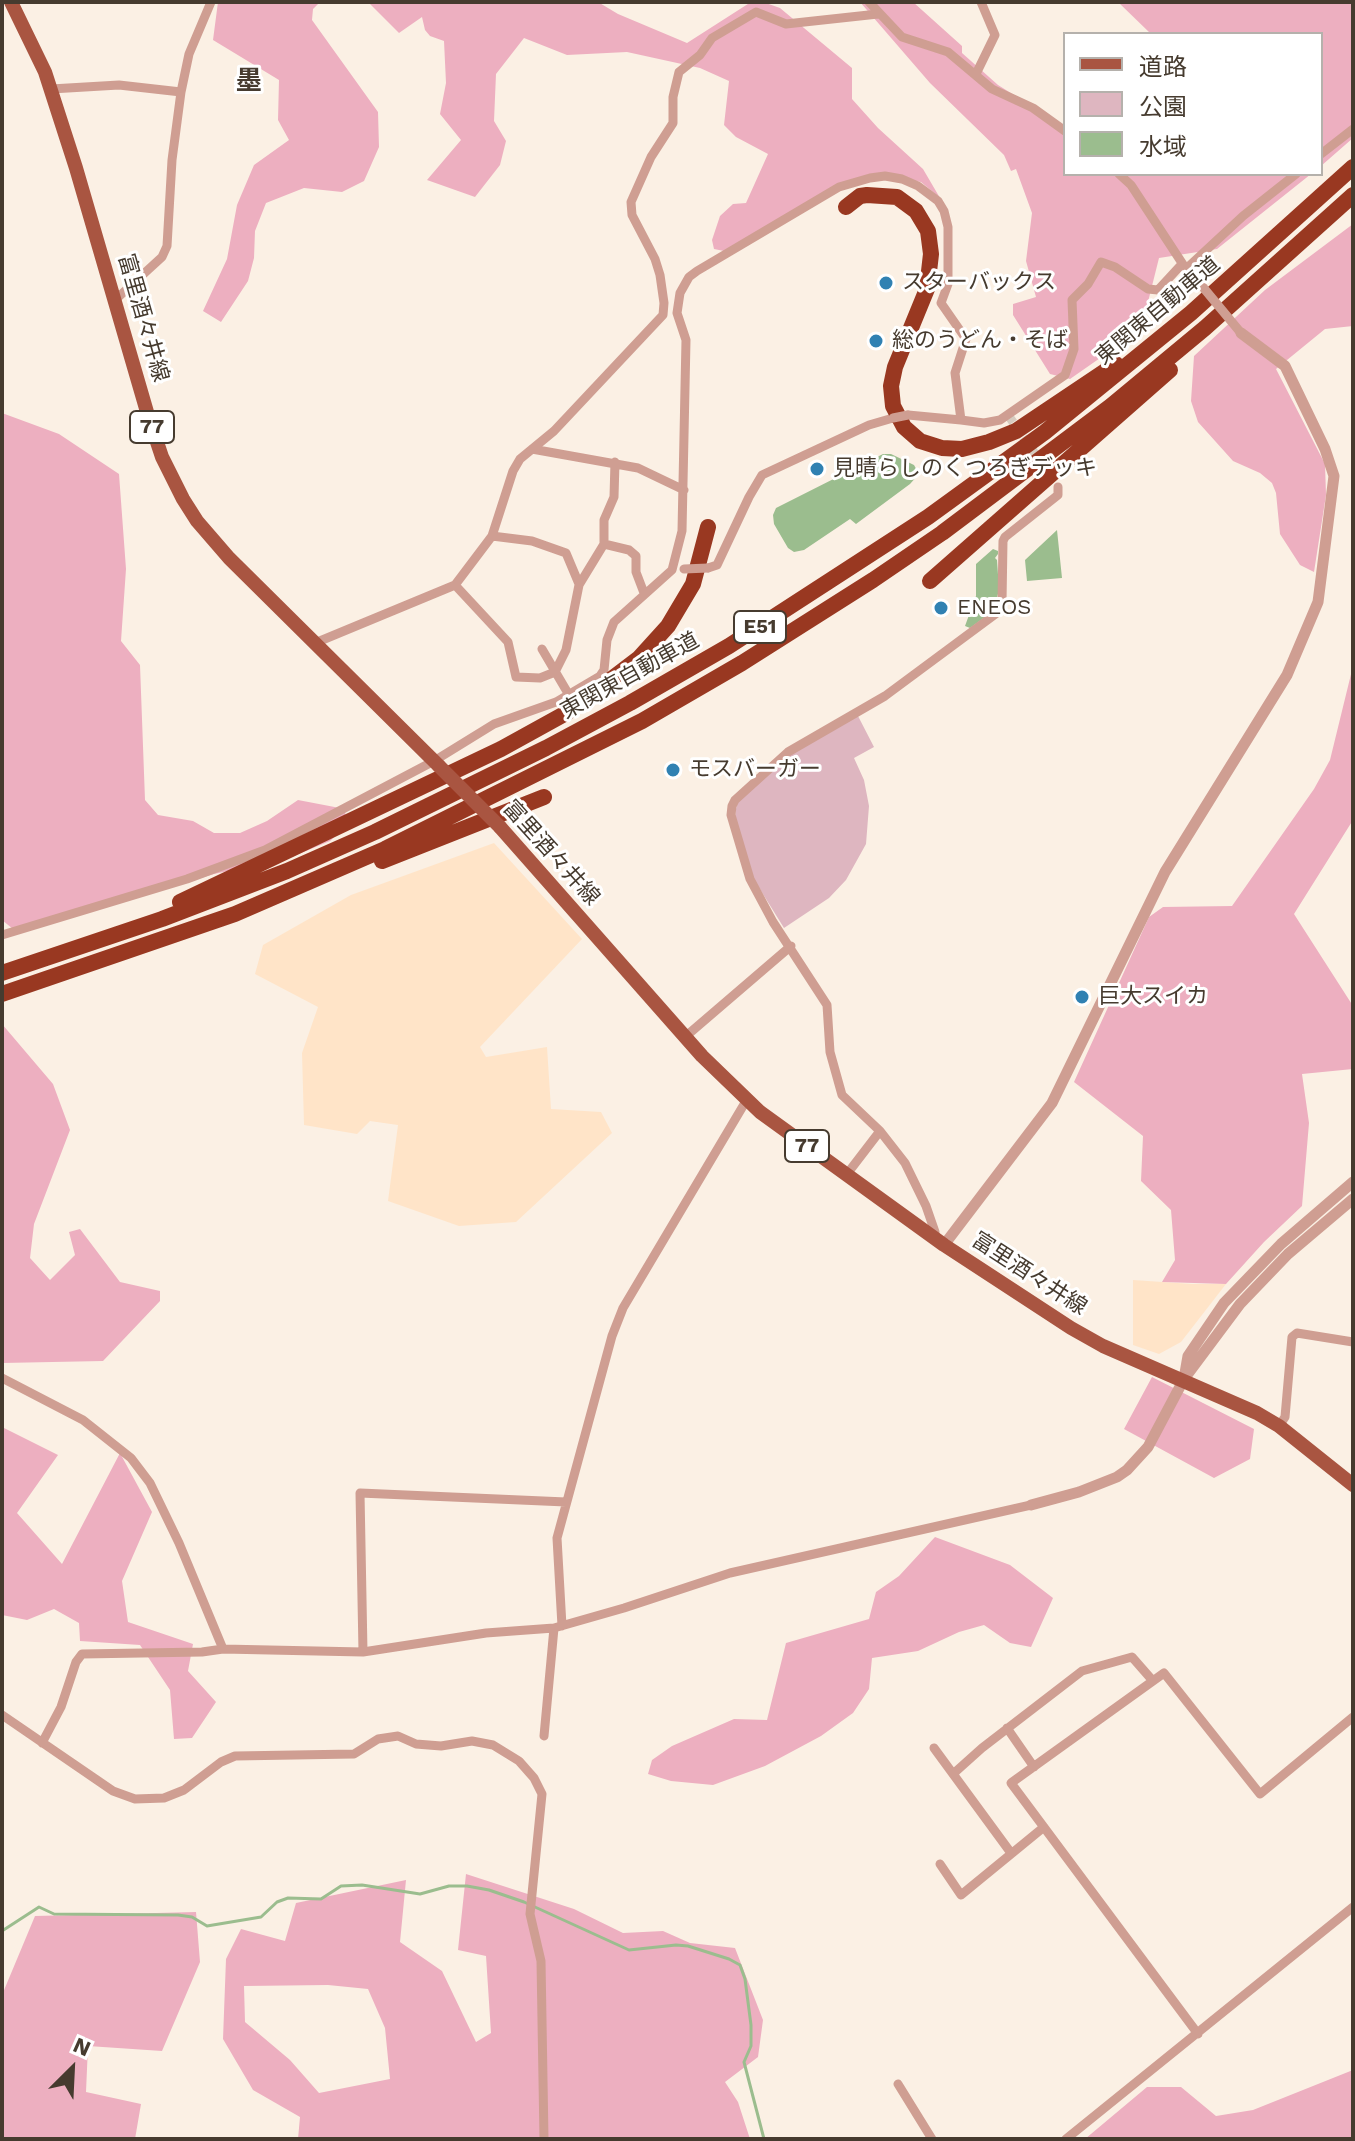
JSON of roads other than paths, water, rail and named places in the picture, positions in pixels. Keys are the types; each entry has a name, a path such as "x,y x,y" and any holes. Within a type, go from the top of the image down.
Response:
{"highway":[{"name":"東関東自動車道","path":"2,973 104,940 287,871 363,837 504,769 630,703 729,646 928,517 1055,424 1191,313 1353,167"},
{"name":"東関東自動車道","path":"2,994 235,914 296,889 448,820 555,766 642,721 769,647 873,580 993,496 1111,406 1253,286 1353,195"},
{"path":"846,207 860,196 897,197 916,211 928,231 931,254 927,289 895,367 891,386 893,406 904,427 930,445 962,449 978,447 1016,431 1191,313"},
{"path":"930,581 1157,383 1253,286"},
{"path":"104,940 489,755 568,712 639,658 668,626 693,584 708,527"},
{"path":"296,889 369,867 544,797"}],"main road":[{"name":"富里酒々井線","path":"11,2 51,89 162,457 197,521 229,558 500,827 685,1037 746,1101 938,1242 1071,1328 1103,1346 1238,1403 1279,1426 1353,1485"}],"street":[{"path":"114,301 162,257 167,246 172,160 181,92 189,54 211,2"},
{"path":"869,2 902,37 948,52 992,89 1033,108 1063,130"},
{"path":"976,74 995,35 981,2"},
{"path":"315,643 455,585 492,536 513,471 520,459 554,431 663,315 660,275 632,215 631,202 651,157 673,123 673,97 679,72 700,55 712,38 756,12 786,24 878,14"},
{"path":"51,89 119,85 181,92"},
{"path":"1323,152 1353,129"},
{"path":"672,570 682,531 684,490 686,340 677,308 680,293 689,277 697,271 839,187 885,176 918,186 938,201 946,219 948,284 941,303 966,339 955,373 961,420"},
{"path":"938,1242 1052,1103 1165,872 1287,675 1318,602 1334,476 1325,449 1285,366 1241,333 1187,269 1131,185 1121,176"},
{"path":"2,935 187,879 265,850 436,764 494,724 569,695 600,676 614,622 644,593 672,570 717,565 762,475 869,425 893,418 908,415 984,423 1000,420 1065,375 1074,349 1072,300 1088,284 1101,262 1115,267 1148,289 1158,290 1187,269 1243,216 1293,176"},
{"path":"663,315 679,320"},
{"path":"532,449 638,468 684,490"},
{"path":"455,585 508,642 516,677 540,678 555,672 566,650 579,584 604,544 604,520 614,497 615,462"},
{"path":"938,1242 917,1183 880,1131 842,1095 830,1052 827,1005 773,922 750,879 731,815 735,800 794,748 885,696 997,613 1002,602 1003,541 1058,495 1058,487"},
{"path":"492,536 532,541 566,553 579,584"},
{"path":"604,544 629,550 636,556 636,572 644,593"},
{"path":"542,649 569,695"},
{"path":"685,1037 791,946"},
{"path":"544,1736 558,1627 557,1538 612,1336 623,1308 746,1101"},
{"path":"847,1174 880,1131"},
{"path":"1184,1379 1188,1356 1224,1303 1281,1244 1353,1182"},
{"path":"42,1743 61,1707 76,1662 82,1654 223,1649 363,1652 486,1633 558,1627 730,1573 1031,1505 1079,1492 1117,1477 1148,1447 1184,1379 1263,1278 1353,1199"},
{"path":"1279,1426 1285,1417 1292,1337 1297,1333 1353,1342"},
{"path":"2,1378 83,1420 131,1458 150,1483 179,1543 223,1649"},
{"path":"363,1652 360,1493 566,1502"},
{"path":"953,1774 1082,1671 1132,1657 1153,1681"},
{"path":"1198,2034 1011,1783 1164,1673 1260,1794 1353,1717"},
{"path":"2,1715 113,1791 135,1799 164,1798 184,1790 221,1762 235,1756 354,1754 378,1739 398,1736 416,1744 441,1746 472,1741 493,1745 519,1761 534,1778 542,1794 530,1914 541,1961 544,2139"},
{"path":"1007,1728 1034,1767"},
{"path":"934,1748 1011,1853"},
{"path":"940,1864 961,1895 1044,1827"},
{"path":"1066,2139 1353,1907"},
{"path":"898,2084 932,2139"}],"water":[{"path":"883,454 891,454 914,465 919,474 856,524 850,519 804,550 794,552 788,548 774,524 776,508"},
{"path":"1057,530 1062,578 1027,581 1025,560"},
{"path":"993,549 998,551 995,558 999,589 996,603 989,614 970,628 965,626 976,596 976,564"}],"waterway":[{"path":"2,1931 39,1907 54,1914 178,1915 192,1917 207,1926 261,1917 277,1902 288,1898 321,1899 341,1886 362,1885 420,1894 449,1886 489,1890 524,1902 629,1950 688,1946 740,1965 751,2025 751,2046 744,2062 764,2139"}],"tunnel":[{"path":"1008,415 1052,478"}],"place":[{"name":"スターバックス","path":"886,283"},
{"name":"総のうどん・そば","path":"876,341"},
{"name":"見晴らしのくつろぎデッキ","path":"817,469"},
{"name":"ENEOS","path":"941,608"},
{"name":"モスバーガー","path":"673,770"},
{"name":"巨大スイカ","path":"1082,997"}],"district":[{"name":"墨","path":"249,81"}]}
